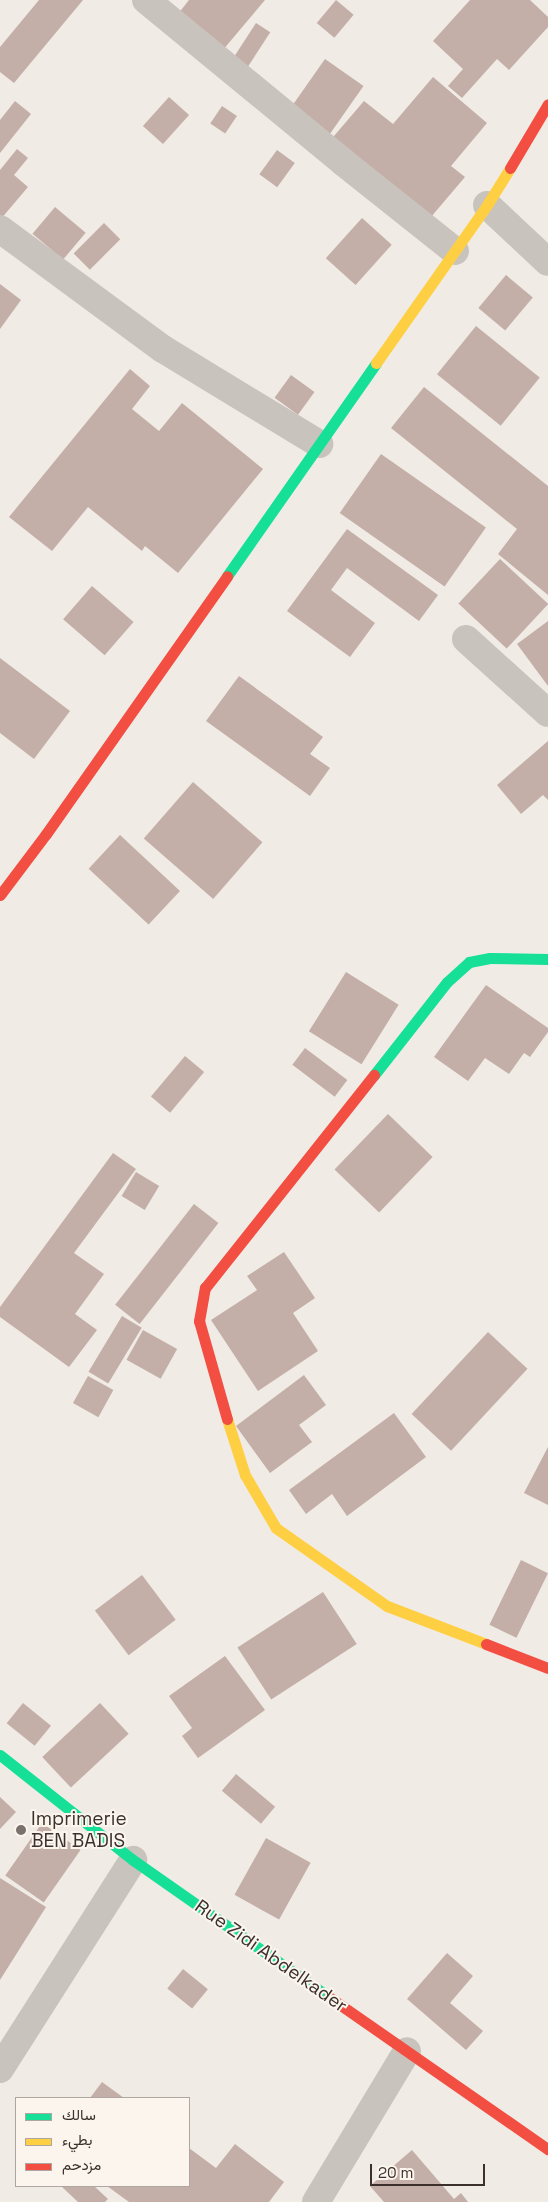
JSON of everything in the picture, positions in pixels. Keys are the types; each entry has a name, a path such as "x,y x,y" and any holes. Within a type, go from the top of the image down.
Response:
{"street":[{"path":"146,0 343,162 455,251"},
{"path":"0,895 46,834 487,205 548,104"},
{"path":"487,205 548,262"},
{"path":"0,229 163,349 319,444"},
{"path":"466,639 548,713"},
{"path":"548,959 490,958 469,962 447,982 206,1288 199,1321 230,1431 245,1475 276,1528 387,1606 548,1668"},
{"name":"Rue Zidi Abdelkader","path":"0,1755 133,1860 548,2150"},
{"path":"0,2069 133,1860"},
{"path":"316,2202 407,2051"}],"building":[{"path":"39,0 83,0 14,83 0,72 0,47"},
{"path":"189,0 265,0 222,51 178,14"},
{"path":"336,0 354,15 334,38 317,23"},
{"path":"470,0 530,0 548,17 548,27 509,70 497,59 462,98 448,86 463,69 433,41"},
{"path":"256,23 270,32 247,67 233,58"},
{"path":"325,59 364,86 330,134 291,107"},
{"path":"433,77 487,123 451,166 465,177 425,224 328,143 364,101 393,124"},
{"path":"169,97 189,115 163,144 143,126"},
{"path":"15,101 31,114 0,153 0,120"},
{"path":"222,106 237,116 225,133 210,123"},
{"path":"17,149 28,158 14,175 28,187 0,220 0,170"},
{"path":"277,150 295,163 277,187 259,174"},
{"path":"55,207 86,233 63,260 33,234"},
{"path":"362,218 392,245 356,285 326,258"},
{"path":"104,223 120,239 90,270 74,253"},
{"path":"506,275 533,297 505,330 478,308"},
{"path":"0,284 21,300 0,329"},
{"path":"476,326 540,378 501,426 437,374"},
{"path":"130,369 150,386 132,409 159,431 182,403 263,469 178,573 145,546 142,551 88,507 52,551 9,517"},
{"path":"291,375 314,392 298,415 275,398"},
{"path":"424,387 548,486 548,595 498,554 517,529 391,428"},
{"path":"381,454 486,527 445,586 340,513"},
{"path":"347,529 438,595 419,621 347,568 331,590 375,623 350,657 287,611"},
{"path":"500,559 548,604 507,649 458,604"},
{"path":"92,586 134,622 105,655 63,619"},
{"path":"548,621 548,686 517,644"},
{"path":"0,658 70,711 34,759 0,733"},
{"path":"239,676 323,737 310,754 330,768 310,796 206,721"},
{"path":"548,741 548,800 543,795 521,814 497,785"},
{"path":"193,782 262,842 213,899 144,839"},
{"path":"120,835 180,891 149,925 89,869"},
{"path":"346,972 399,1005 361,1064 309,1031"},
{"path":"486,985 548,1028 548,1032 530,1057 524,1053 509,1074 485,1058 468,1081 434,1057"},
{"path":"305,1048 347,1080 335,1097 292,1065"},
{"path":"185,1056 204,1072 170,1113 151,1097"},
{"path":"388,1114 433,1157 379,1212 335,1169"},
{"path":"113,1153 136,1169 74,1253 104,1274 75,1314 97,1330 69,1367 0,1317 0,1307"},
{"path":"136,1172 159,1186 145,1210 122,1196"},
{"path":"194,1204 218,1223 140,1324 115,1305"},
{"path":"284,1252 315,1298 293,1313 318,1351 258,1391 211,1320 257,1290 247,1276"},
{"path":"122,1316 142,1328 108,1384 89,1372"},
{"path":"143,1330 177,1349 161,1379 127,1360"},
{"path":"488,1332 527,1369 451,1451 412,1414"},
{"path":"304,1375 326,1405 299,1425 312,1442 270,1473 236,1426"},
{"path":"88,1376 113,1390 98,1417 73,1403"},
{"path":"394,1413 426,1457 347,1516 332,1494 306,1514 289,1490"},
{"path":"548,1447 548,1505 524,1493"},
{"path":"521,1560 548,1573 516,1638 489,1625"},
{"path":"142,1575 176,1620 129,1655 95,1611"},
{"path":"323,1592 357,1644 271,1700 237,1648"},
{"path":"225,1656 265,1710 198,1758 182,1736 192,1728 169,1696"},
{"path":"23,1703 51,1726 35,1746 7,1723"},
{"path":"100,1703 129,1734 71,1788 42,1757"},
{"path":"236,1774 275,1807 261,1824 222,1791"},
{"path":"0,1797 16,1812 0,1829"},
{"path":"42,1823 81,1850 44,1902 5,1875"},
{"path":"266,1838 311,1863 279,1920 234,1895"},
{"path":"0,1878 46,1907 0,1980"},
{"path":"447,1953 473,1976 450,2003 483,2031 466,2050 407,1999"},
{"path":"183,1969 208,1989 192,2009 167,1988"},
{"path":"102,2082 123,2097 91,2097"},
{"path":"235,2144 284,2182 269,2202 129,2202 108,2187 190,2187 190,2149 216,2168"},
{"path":"412,2150 454,2199 461,2193 468,2202 384,2202 370,2186"},
{"path":"62,2187 95,2187 108,2199 105,2202 78,2202"}],"traffic: fast":[{"path":"227,576 376,363"},
{"path":"374,1075 447,982 469,962 490,958 548,959"},
{"path":"0,1755 133,1860 329,1997"}],"traffic: slow":[{"path":"376,363 487,205 510,168"},
{"path":"227,1419 245,1475 276,1528 387,1606 486,1644"}],"traffic: jam":[{"path":"510,168 548,104"},
{"path":"0,895 46,834 227,576"},
{"path":"227,1419 199,1321 205,1288 374,1075"},
{"path":"486,1644 548,1668"},
{"path":"329,1997 548,2149"}],"place":[{"name":"Imprimerie BEN BADIS","path":"21,1830"}]}
